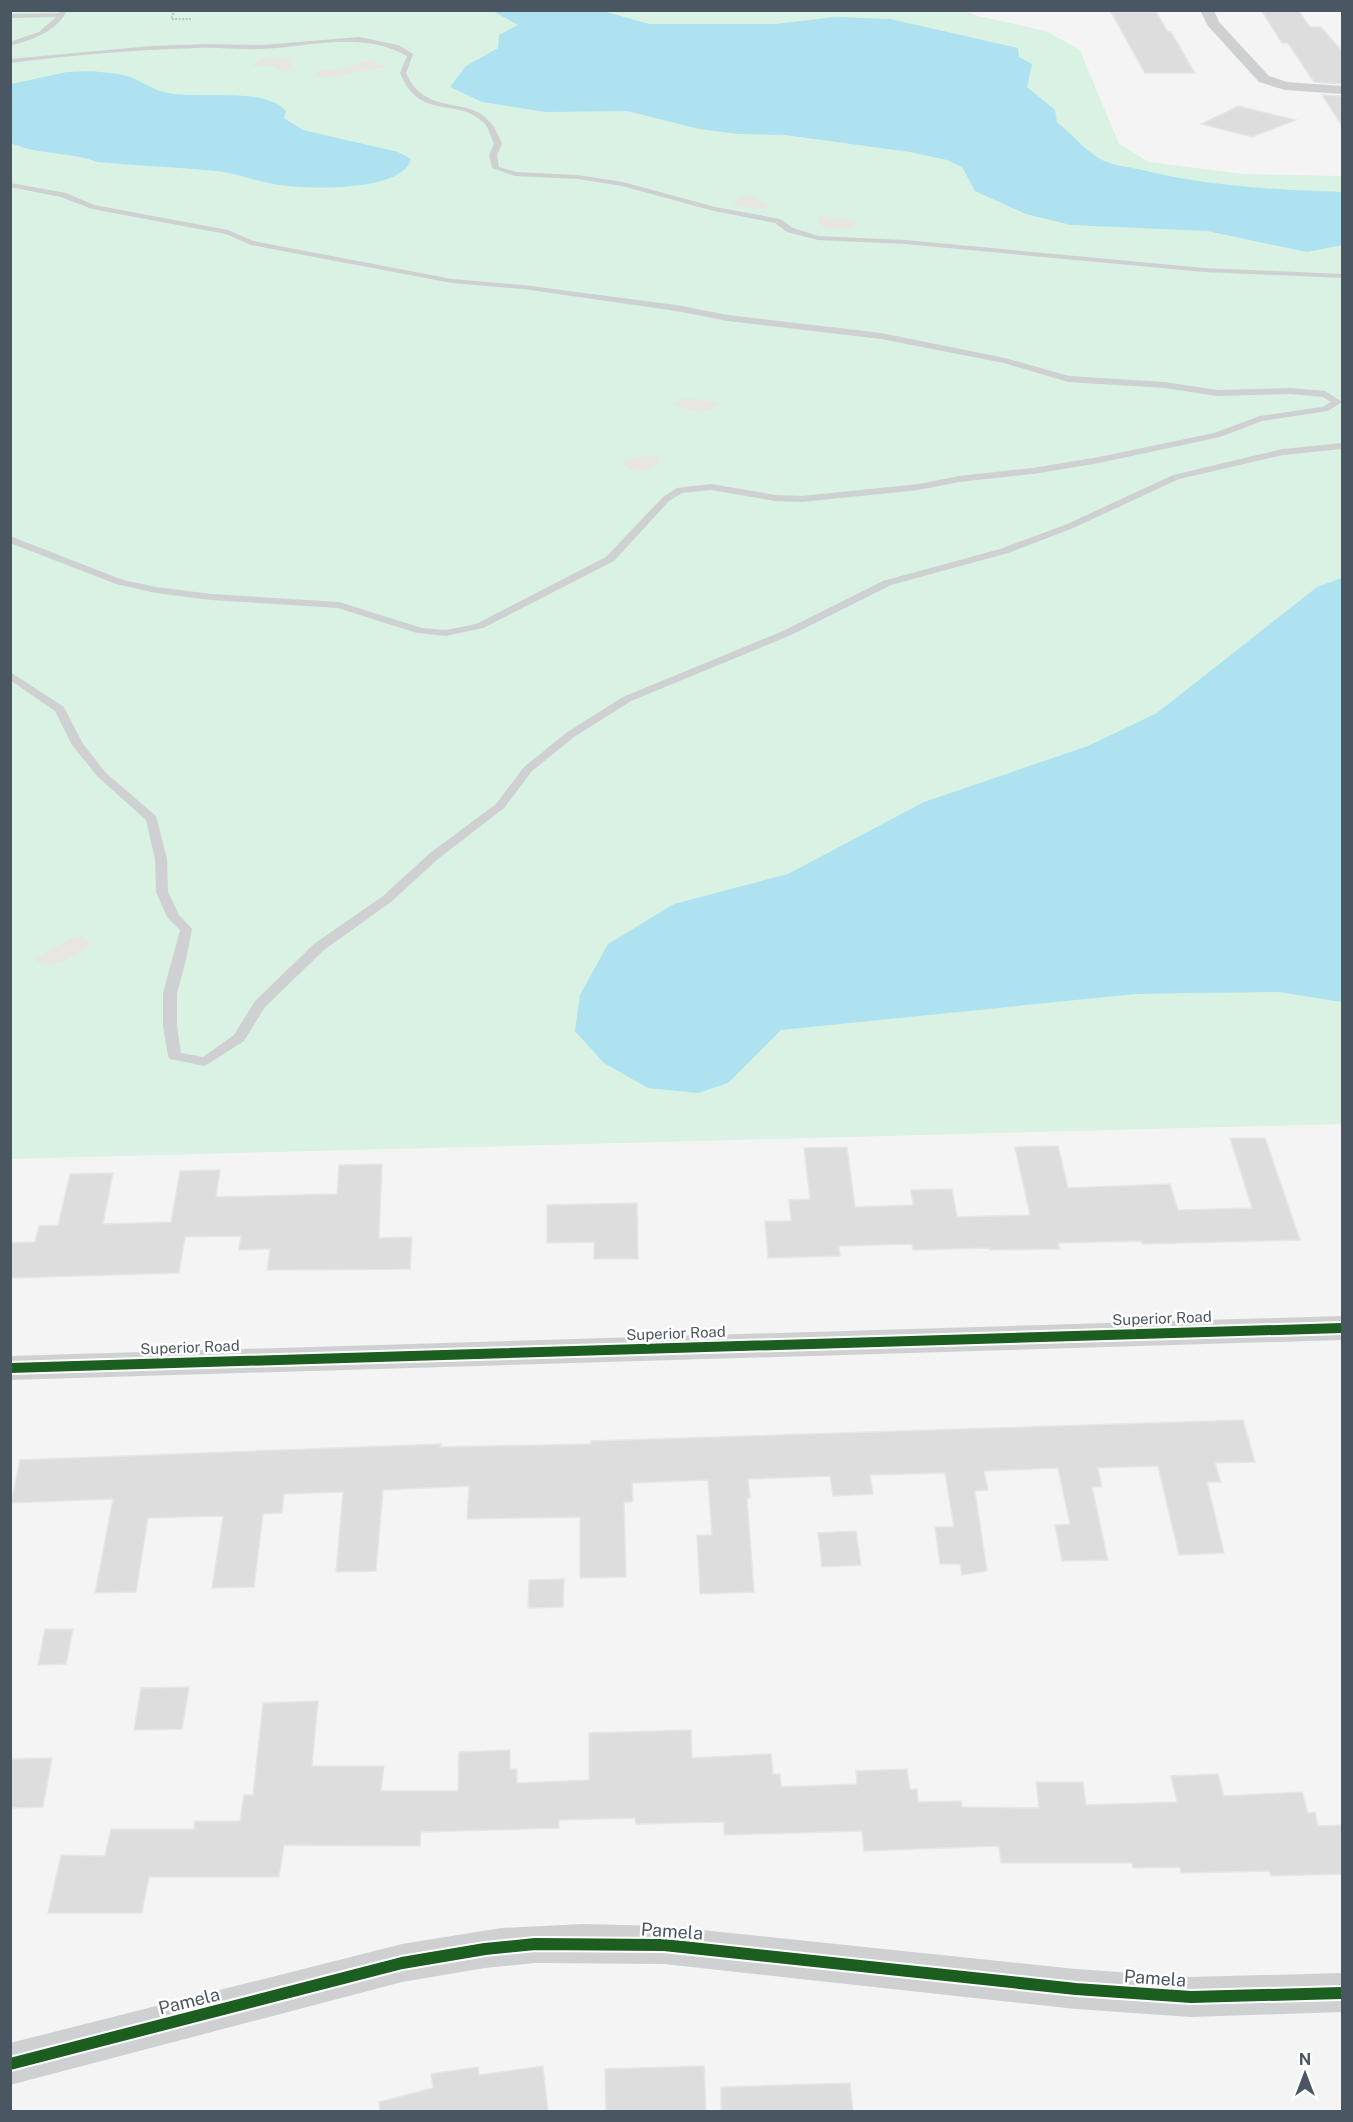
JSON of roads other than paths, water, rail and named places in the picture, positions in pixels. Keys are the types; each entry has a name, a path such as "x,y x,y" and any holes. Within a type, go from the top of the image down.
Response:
{"street":[{"path":"1207,10 1248,76 1276,84 1311,89 1342,90"},
{"path":"1263,94 1298,94 1311,89"},
{"name":"Superior Road","path":"10,1368 1342,1328"},
{"name":"Pamela","path":"10,2064 402,1963 534,1944 664,1945 1076,1989 1191,1997 1342,1993"}],"lane":[{"path":"10,16 63,13"},
{"path":"10,44 40,34 56,23 63,13"},
{"path":"10,61 90,51 198,46 264,47 340,40 388,43 402,48 411,55 403,73 412,89 434,105 477,115 488,122 498,144 493,155 496,168 515,174 578,177 622,184 714,209 777,221 790,230 818,238 905,242 1204,270 1342,276"},
{"path":"10,185 63,195 92,207 228,232 251,243 452,281 523,286 676,308 728,318 881,336 1005,361 1068,379 1165,385 1217,393 1290,391 1324,394 1338,402 1325,409 1260,419 1216,435 1099,460 1033,471 960,479 919,487 802,499 775,498 711,487 680,490 666,499 610,559 479,626 446,633 421,631 339,605 211,597 156,590 120,582 10,539"},
{"path":"10,675 60,709 78,744 102,776 153,819 161,859 162,892 173,916 186,929 170,993 170,1026 175,1056 205,1062 239,1038 260,1004 319,947 387,899 434,856 500,806 528,769 570,735 627,699 787,633 887,583 936,568 1004,552 1068,527 1176,477 1283,452 1342,446"}],"water":[{"path":"493,11 603,11 649,24 777,24 834,17 890,19 1018,48 1019,57 1032,64 1027,87 1055,110 1057,122 1102,160 1167,175 1217,183 1342,192 1342,245 1307,252 1207,231 1071,225 1026,214 975,191 962,167 947,160 910,152 785,135 739,134 699,129 627,111 546,112 482,102 450,87 466,66 498,48 499,35 518,25"},
{"path":"93,71 126,76 164,92 246,96 262,99 276,103 286,111 284,118 303,130 398,152 411,159 405,169 392,177 376,182 357,186 301,187 279,185 216,171 97,162 76,156 33,150 11,143 11,84 67,72"},
{"path":"1342,578 1342,1002 1279,992 1135,994 781,1030 728,1083 698,1093 648,1088 604,1063 575,1031 580,995 608,944 674,904 788,874 924,802 1088,746 1157,713 1317,587"}]}
